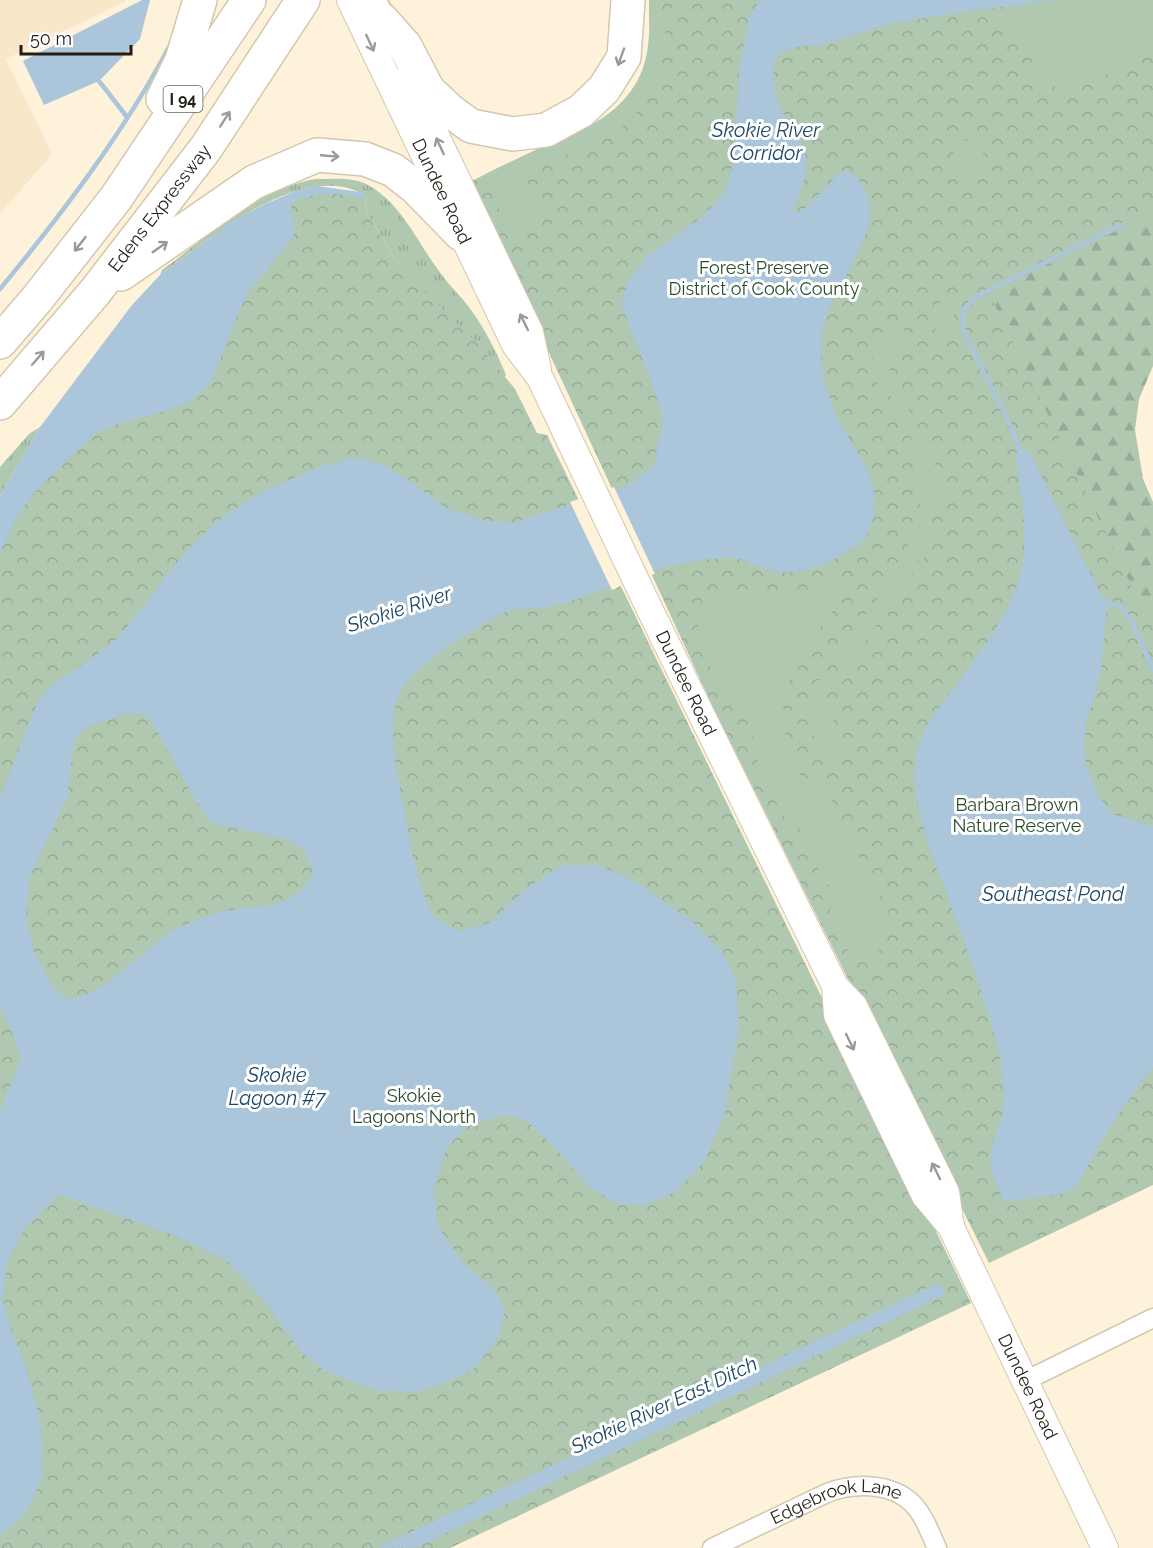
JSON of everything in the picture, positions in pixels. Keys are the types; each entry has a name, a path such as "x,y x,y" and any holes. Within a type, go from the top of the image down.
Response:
{"highway":[{"path":"117,198 182,60 200,0"},
{"name":"I 94","path":"0,342 117,198 249,0"},
{"name":"Edens Expressway","path":"0,403 95,292 206,148 303,0"},
{"path":"365,9 405,46 428,90 449,110 471,126 513,134 546,130 581,111 604,89 624,57 628,0"},
{"path":"95,292 254,182 317,155 365,159 393,170 415,187 461,234"}],"main road":[{"name":"Dundee Road","path":"365,9 461,234 514,345 540,378 650,610 835,986 837,1015 925,1196 951,1227 1105,1548"},
{"name":"Dundee Road","path":"365,9 530,332 540,378"}],"street":[{"path":"1025,1381 1153,1318"},
{"name":"Edgebrook Lane","path":"712,1548 827,1493 841,1487 855,1485 901,1495 912,1504 924,1521 937,1548"}],"shaded area":[{"path":"0,0 128,0 6,59 52,154 0,214"}],"green space":[{"name":"Forest Preserve District of Cook County","path":"649,0 1153,0 1153,213 989,293 1153,630 1153,1185 989,1263 712,705 470,182 593,124 625,99 637,83 649,49"},
{"path":"649,0 661,0 665,35 663,60 653,88 637,112 616,131 604,139 553,161 525,178 519,190 522,192 522,201 545,198 552,201 554,205 543,219 517,236 497,206 495,190 498,173 503,167 527,154 596,123 624,100 635,85 645,62 649,38"},
{"path":"1058,0 1153,0 1153,52 1072,91 1069,88 1059,93 1052,82 1039,78 1024,42 1011,41 1005,27 1007,6"},
{"path":"975,136 989,165 964,176 951,147"},
{"path":"316,179 355,180 366,184 389,201 481,325 506,375 501,382 394,257 368,215 365,205 367,196 342,187 314,187 286,194 258,207 231,223 160,275 162,270 253,203 294,184"},
{"name":"Skokie Lagoons North","path":"322,189 367,196 365,205 368,215 394,257 426,293 475,341 515,389 537,433 547,435 971,1303 450,1548 0,1548 0,520 243,223"},
{"path":"1153,200 1153,366 1139,399 1135,430 1143,479 1153,502 1153,825 950,300"},
{"path":"923,296 929,296 933,306 950,298 957,328 939,336 922,302"},
{"path":"898,325 907,336 907,351 885,361 938,471 948,497 944,513 923,507 916,498 909,476 915,463 917,450 890,394 878,386 872,372 878,338"},
{"path":"40,427 0,496 0,467 29,434"},
{"path":"917,526 941,531 921,563 906,551 911,531"},
{"path":"901,566 913,573 844,671 837,664 837,653"},
{"path":"856,579 812,639 820,645 815,653 806,647 793,669 783,709 796,711 796,720 784,720 784,729 788,747 799,773 809,788 818,783 823,785 889,919 890,931 885,943 874,954 855,966 829,912 834,901 833,892 818,868 808,841 801,830 782,815 758,765 749,721 736,699 718,682 700,648 698,623 702,609 713,599 740,594 791,593"},
{"path":"824,673 839,679 823,701 852,754 834,763 827,761 819,749 811,720 814,690"}],"water":[{"path":"142,0 150,0 140,39 99,81 44,105 23,61"},
{"name":"Skokie Lagoon #7","path":"760,0 1058,0 889,24 821,45 794,47 775,57 774,80 778,102 802,142 806,159 803,182 794,211 798,213 808,206 840,172 847,170 863,185 869,203 869,222 863,242 826,317 821,355 824,380 831,404 864,463 874,489 875,502 869,531 840,557 803,571 779,572 748,561 719,558 669,566 553,606 506,612 482,624 434,657 409,679 402,688 397,702 393,734 396,767 415,865 428,908 439,920 459,931 489,923 527,888 560,866 599,865 636,882 693,922 724,954 736,982 739,1026 724,1117 703,1163 675,1192 648,1204 619,1205 589,1187 557,1150 526,1120 507,1115 470,1124 447,1147 433,1192 438,1227 463,1263 495,1290 505,1309 499,1336 474,1369 444,1383 414,1392 377,1390 326,1372 301,1352 267,1304 226,1260 169,1233 59,1195 26,1227 8,1258 2,1298 11,1330 28,1373 39,1415 43,1446 41,1481 25,1514 0,1536 0,1112 21,1059 14,1037 0,1008 0,798 37,703 54,683 119,637 188,549 224,516 265,490 324,465 356,458 381,464 448,509 482,520 512,523 625,487 654,465 663,419 650,378 621,304 629,280 648,255 701,218 726,192 735,154 739,71 750,13","holes":["140,713 152,722 196,801 213,824 285,838 303,849 313,869 307,883 298,893 288,899 276,904 221,912 191,922 160,940 102,986 69,1000 53,988 33,950 26,915 30,876 67,798 74,741 86,727 127,714"]},
{"path":"317,186 360,192 367,196 363,199 336,194 319,194 292,202 294,236 249,291 208,386 192,400 172,409 120,423 97,432 37,489 20,511 0,553 0,496 40,427 132,305 160,275 231,222 298,190"},
{"name":"Southeast Pond","path":"1028,450 1107,606 1101,669 1093,704 1087,714 1084,742 1086,763 1097,794 1113,814 1153,825 1153,1067 1113,1122 1076,1186 1059,1195 1004,1201 995,1181 990,1159 1004,1106 1000,1057 979,985 925,833 919,809 915,764 919,744 927,726 990,637 1007,609 1019,580 1024,537 1023,509 1015,453"},
{"path":"936,1284 942,1286 944,1290 942,1296 417,1547 377,1548"}],"pier":[{"path":"614,487 655,574 640,577 612,590 570,502"}],"waterway":[{"path":"0,289 113,140 170,45"},
{"path":"99,81 127,117"},
{"path":"1021,456 1013,431 963,330 963,310 979,295 1121,225"},
{"path":"1105,600 1121,607 1133,624 1153,670"}],"water label":[{"name":"Skokie River Corridor","path":"766,142"},
{"name":"Skokie River","path":"399,609"},
{"name":"Skokie River East Ditch","path":"664,1405"}],"park label":[{"name":"Barbara Brown Nature Reserve","path":"1017,815"}]}
